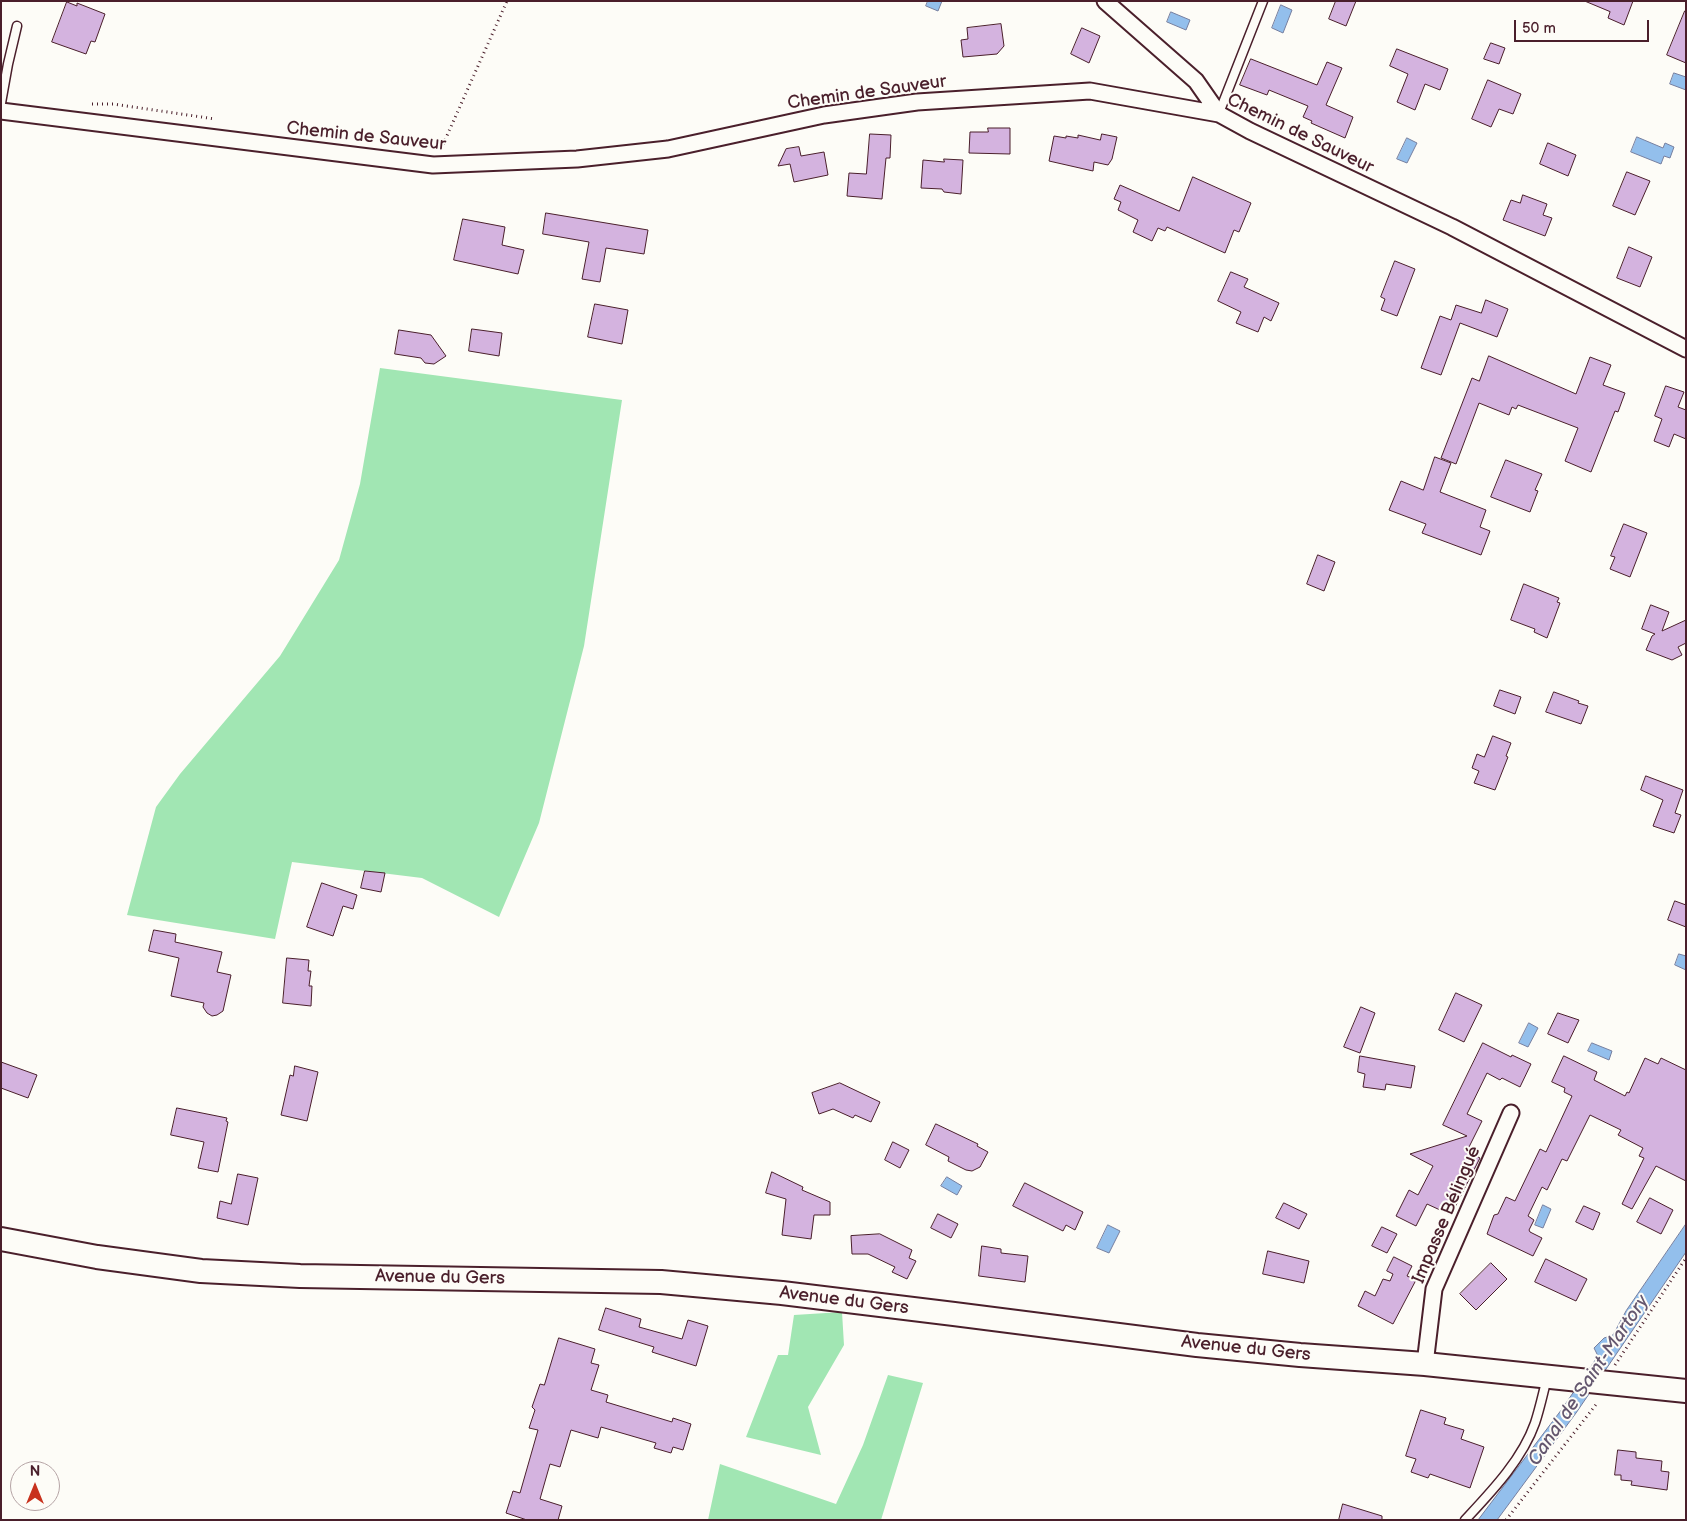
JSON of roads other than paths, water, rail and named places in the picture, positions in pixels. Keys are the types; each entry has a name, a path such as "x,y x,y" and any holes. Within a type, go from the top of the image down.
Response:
{"main road":[{"name":"Avenue du Gers","path":"1,1239 97,1257 201,1271 300,1276 661,1282 954,1314 1197,1345 1425,1364 1686,1391"}],"street":[{"path":"1108,2 1196,81 1219,114"},
{"name":"Chemin de Sauveur","path":"1,110 433,165 577,159 668,149 824,114 926,101 1090,90 1219,114 1250,131 1452,227 1686,349"},
{"name":"Impasse Bélingué","path":"1425,1364 1434,1289 1511,1113"}],"lane":[{"path":"1219,114 1263,1"},
{"path":"1,103 8,64 18,26"},
{"path":"1466,1520 1523,1449 1534,1424 1547,1376"}],"water":[{"path":"928,1 942,1 938,11 926,6"},
{"path":"1281,5 1292,10 1283,33 1272,28"},
{"path":"1171,12 1190,20 1186,30 1167,22"},
{"path":"1674,73 1686,77 1686,90 1670,84"},
{"path":"1637,137 1663,148 1665,143 1674,147 1670,158 1664,156 1661,164 1631,152"},
{"path":"1407,138 1417,143 1407,163 1397,159"},
{"path":"1679,954 1686,956 1686,970 1675,965"},
{"path":"1529,1023 1538,1028 1528,1047 1519,1043"},
{"path":"1592,1043 1612,1051 1609,1060 1588,1051"},
{"path":"947,1177 962,1186 957,1195 941,1186"},
{"path":"1543,1205 1551,1209 1543,1228 1535,1225"},
{"name":"Canal de Saint-Martory","path":"1686,1224 1686,1252 1576,1413 1497,1520 1478,1520 1562,1409 1598,1356 1594,1348 1604,1338 1613,1335 1626,1311"},
{"path":"1108,1225 1120,1231 1109,1253 1097,1248"}]}
